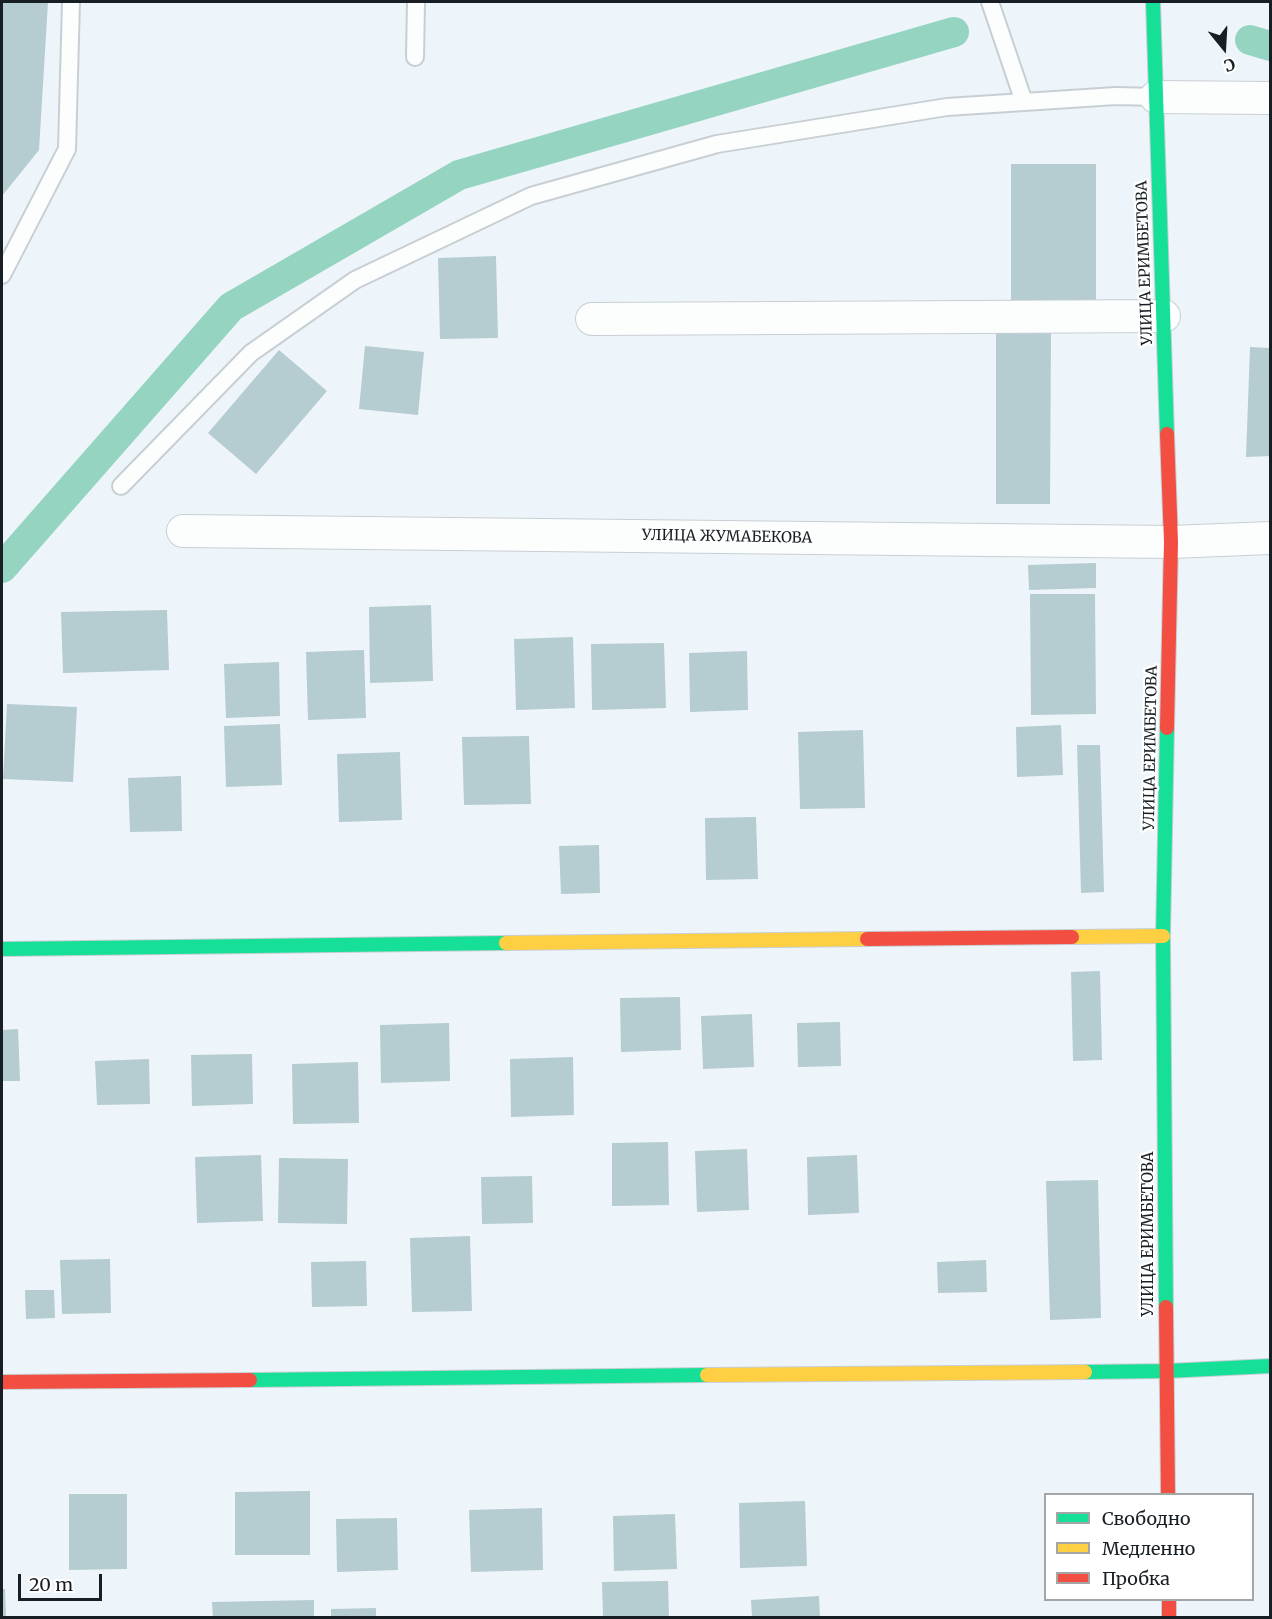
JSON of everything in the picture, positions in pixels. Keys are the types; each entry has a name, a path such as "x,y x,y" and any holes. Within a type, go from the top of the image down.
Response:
{"street":[{"name":"УЛИЦА ЕРИМБЕТОВА","path":"1153,2 1171,542 1163,936 1168,1493"},
{"path":"1156,97 1270,98"},
{"path":"592,319 1164,316"},
{"name":"УЛИЦА ЖУМАБЕКОВА","path":"183,531 1171,542 1270,538"},
{"path":"2,949 1163,936"},
{"path":"2,1382 1167,1371 1270,1366"},
{"path":"1169,1601 1169,1617"}],"lane":[{"path":"2,275 67,149 71,2"},
{"path":"415,57 416,2"},
{"path":"990,2 1024,102"},
{"path":"121,486 251,353 355,280 531,196 717,144 947,107 1116,96 1156,97"}],"building":[{"path":"2,2 48,2 39,150 2,196"},
{"path":"1011,164 1096,164 1096,310 1011,309"},
{"path":"496,256 498,338 440,339 438,258"},
{"path":"996,330 1051,331 1050,504 996,504"},
{"path":"365,346 424,352 418,415 359,409"},
{"path":"1250,347 1270,348 1270,456 1246,457"},
{"path":"279,350 327,391 256,474 208,433"},
{"path":"1096,563 1096,588 1029,590 1028,565"},
{"path":"1030,594 1095,594 1096,714 1031,715"},
{"path":"431,605 433,681 370,683 369,607"},
{"path":"167,610 169,670 63,673 61,612"},
{"path":"573,637 575,708 516,710 514,639"},
{"path":"664,643 666,708 592,710 591,644"},
{"path":"364,650 366,718 308,720 306,652"},
{"path":"747,651 748,710 690,712 689,653"},
{"path":"279,662 280,716 226,718 224,664"},
{"path":"7,704 77,707 73,782 3,779"},
{"path":"280,724 282,785 226,787 224,726"},
{"path":"1061,725 1063,775 1017,777 1016,727"},
{"path":"863,730 865,808 800,809 798,732"},
{"path":"529,736 531,804 464,805 462,737"},
{"path":"1077,745 1100,745 1104,892 1081,893"},
{"path":"400,752 402,820 339,822 337,754"},
{"path":"181,776 182,831 130,832 128,778"},
{"path":"756,817 758,879 706,880 705,818"},
{"path":"599,845 600,893 561,894 559,846"},
{"path":"1100,971 1102,1060 1073,1061 1071,972"},
{"path":"680,997 681,1050 621,1052 620,998"},
{"path":"752,1014 754,1067 703,1069 701,1016"},
{"path":"840,1022 841,1066 798,1067 797,1023"},
{"path":"449,1023 450,1081 381,1083 380,1025"},
{"path":"18,1029 20,1081 2,1081 2,1030"},
{"path":"252,1054 253,1104 192,1106 191,1055"},
{"path":"573,1057 574,1115 511,1117 510,1059"},
{"path":"149,1059 150,1104 97,1105 95,1061"},
{"path":"358,1062 359,1123 293,1124 292,1064"},
{"path":"668,1142 669,1205 612,1206 612,1143"},
{"path":"747,1149 749,1210 697,1212 695,1151"},
{"path":"261,1155 263,1221 197,1223 195,1157"},
{"path":"857,1155 859,1213 808,1215 807,1157"},
{"path":"279,1158 348,1159 347,1224 278,1223"},
{"path":"532,1176 533,1223 482,1224 481,1177"},
{"path":"1098,1180 1101,1318 1050,1320 1046,1181"},
{"path":"470,1236 472,1311 412,1312 410,1238"},
{"path":"110,1259 111,1313 62,1314 60,1260"},
{"path":"986,1260 987,1292 938,1293 937,1262"},
{"path":"366,1261 367,1306 312,1307 311,1262"},
{"path":"25,1290 54,1290 55,1318 26,1319"},
{"path":"310,1491 310,1555 235,1555 235,1492"},
{"path":"69,1494 127,1494 127,1569 69,1570"},
{"path":"805,1501 807,1566 740,1568 739,1503"},
{"path":"542,1508 543,1570 471,1572 469,1510"},
{"path":"675,1514 677,1569 614,1571 613,1516"},
{"path":"397,1518 398,1570 337,1572 336,1519"},
{"path":"668,1581 669,1618 603,1618 602,1582"},
{"path":"2,1589 5,1589 6,1618 2,1618"},
{"path":"819,1596 820,1618 752,1618 751,1600"},
{"path":"314,1600 314,1618 213,1618 212,1602"},
{"path":"376,1608 376,1618 331,1618 331,1609"}],"waterway":[{"path":"2,568 231,307 459,175 954,32"},
{"path":"1250,40 1270,46"}],"traffic: fast":[{"path":"1153,2 1167,434"},
{"path":"1166,1307 1163,936 1167,728"},
{"path":"2,949 506,943"},
{"path":"1085,1372 1270,1366"},
{"path":"250,1380 707,1375"}],"traffic: slow":[{"path":"1072,937 1163,936"},
{"path":"506,943 867,939"},
{"path":"707,1375 1085,1372"}],"traffic: jam":[{"path":"1167,434 1171,542 1167,728"},
{"path":"867,939 1072,937"},
{"path":"1166,1307 1168,1493"},
{"path":"2,1382 250,1380"},
{"path":"1169,1601 1169,1618"}]}
